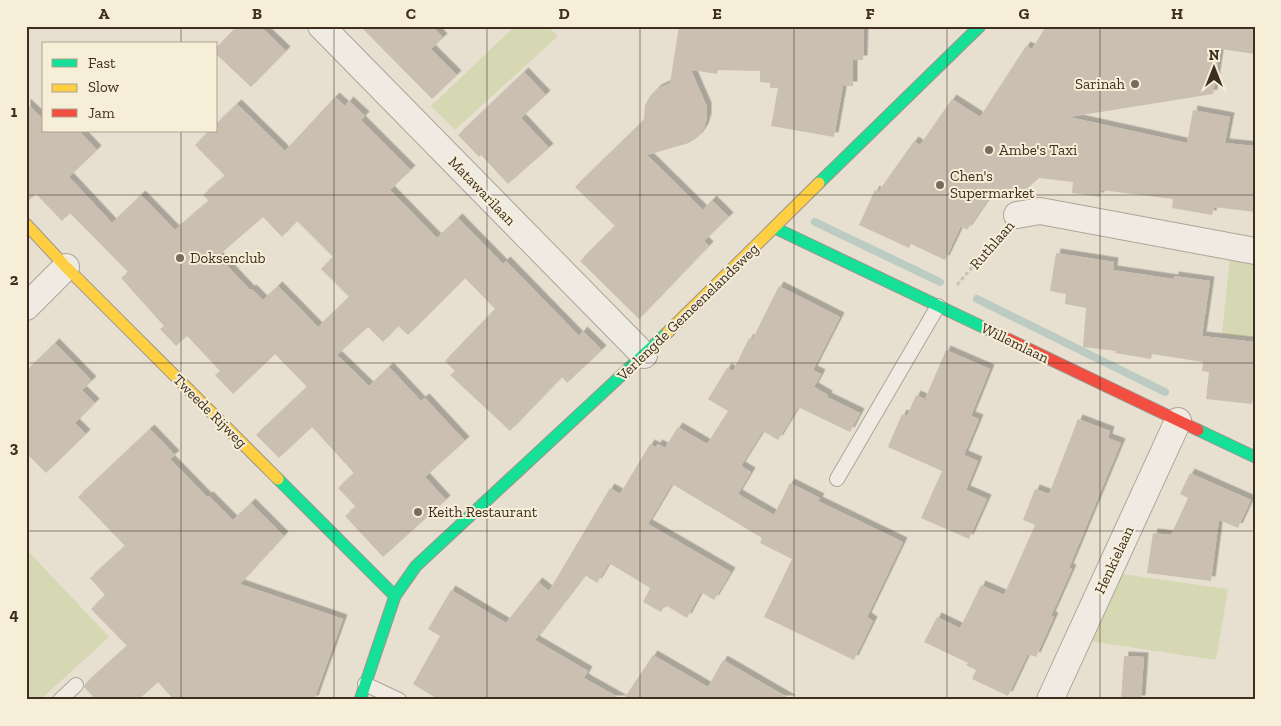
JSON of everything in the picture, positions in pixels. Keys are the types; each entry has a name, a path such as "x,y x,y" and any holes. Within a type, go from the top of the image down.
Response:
{"street":[{"name":"Matawarilaan","path":"321,26 644,355"},
{"name":"Verlengde Gemeenelandsweg","path":"360,700 395,596 416,566 644,355 980,26"},
{"name":"Ruthlaan","path":"1017,215 1040,211 1255,251"},
{"name":"Tweede Rijweg","path":"26,224 66,267 395,596"},
{"name":"Willemlaan","path":"775,228 1255,457"},
{"path":"26,307 66,267"},
{"name":"Henkielaan","path":"1050,700 1178,421"}],"lane":[{"path":"838,479 938,306"},
{"path":"365,684 399,700"},
{"path":"60,700 76,686"}],"path":[{"name":"Ruthlaan","path":"938,306 1017,215"}],"green space":[{"path":"515,26 547,26 558,36 455,130 431,106"},
{"path":"1230,256 1255,259 1255,338 1222,334"},
{"path":"26,549 109,637 40,700 26,700"},
{"path":"1122,574 1228,589 1216,660 1089,641"}],"building":[{"path":"237,26 260,26 286,51 251,87 218,56 218,46"},
{"path":"360,26 432,26 443,38 431,49 457,75 432,99"},
{"path":"679,26 864,26 863,60 853,60 853,86 843,86 834,137 771,126 778,88 770,88 770,83 760,82 760,71 718,70 717,74 691,70 707,107 707,118 704,128 698,137 689,143 647,155 703,210 712,200 729,217 704,241 709,246 639,319 580,261 615,226 575,187 644,120 645,105 650,96 657,89 670,83"},
{"path":"1046,26 1255,26 1255,54 1220,49 1213,94 1069,117 1187,143 1193,110 1230,117 1225,143 1255,146 1255,212 1214,207 1212,215 1172,208 1173,199 1101,190 1100,197 1072,193 1073,182 1039,178 1014,200 996,188 967,230 961,226 945,260 911,244 909,248 859,225 875,190 878,192 914,141 920,145 952,99 980,117 1026,46 1032,49"},
{"path":"524,72 546,95 521,118 549,148 508,184 481,155 479,157 458,135"},
{"path":"335,97 345,106 349,101 365,116 361,120 411,170 390,190 437,238 458,218 503,264 506,261 579,336 583,331 602,350 567,383 562,377 510,431 450,375 455,371 445,361 495,309 465,278 408,335 398,326 383,342 368,327 337,355 369,386 389,367 421,401 425,398 465,441 425,477 446,500 383,557 345,516 356,507 338,488 354,473 312,427 279,458 256,435 307,387 275,354 233,394 215,375 220,371 187,336 176,346 160,329 164,326 121,278 128,272 70,213 62,221 36,194 26,203 26,103 42,118 42,132 80,132 97,150 69,177 112,223 141,195 175,230 209,201 203,195 225,176 195,145 208,132 218,132 218,122 237,104 285,151","holes":["263,217 282,237 297,221 333,257 321,269 349,297 318,327 278,286 263,300 252,289 250,290 218,256"]},
{"path":"1056,253 1114,262 1113,270 1174,279 1174,276 1210,281 1202,336 1255,342 1255,381 1252,404 1206,399 1209,372 1202,371 1203,362 1152,354 1151,359 1115,353 1116,351 1083,347 1086,308 1065,304 1066,294 1050,291"},
{"path":"779,286 840,317 813,370 821,374 814,387 828,395 827,397 860,413 850,432 798,407 778,440 763,431 741,466 751,472 738,494 774,515 790,483 820,498 818,501 903,542 867,617 873,621 854,660 764,617 792,559 760,543 762,538 672,484 648,524 731,572 714,600 701,592 687,618 665,605 661,612 643,602 650,588 609,563 597,583 585,575 535,640 588,671 584,678 623,700 439,700 413,684 440,636 428,629 451,590 506,623 538,582 549,591 610,488 620,494 650,444 656,447 658,444 665,448 678,427 707,444 728,411 708,399 727,368 733,371 749,338 752,340"},
{"path":"55,343 92,381 82,390 95,403 75,423 86,434 46,473 26,453 26,371"},
{"path":"946,350 990,369 971,416 979,419 964,455 978,461 966,490 987,499 969,539 921,518 942,471 888,447 902,414 907,416 916,395 925,399"},
{"path":"1078,419 1110,431 1108,438 1121,443 1069,568 1072,569 1051,616 1054,617 1036,657 1028,654 1008,696 972,679 976,670 966,665 968,663 924,642 937,617 960,628 981,585 1004,595 1035,525 1023,520 1035,489 1049,494"},
{"path":"150,429 175,455 170,459 207,497 209,496 233,520 251,503 284,536 240,584 343,619 314,700 174,700 158,682 138,700 96,700 84,687 127,646 91,609 105,595 90,578 125,546 78,497"},
{"path":"1190,473 1251,500 1238,528 1219,520 1211,581 1147,573 1153,533 1171,535 1188,498 1180,494"},
{"path":"653,655 708,687 723,660 792,700 623,700"},
{"path":"1124,656 1144,657 1141,700 1121,700"}],"waterway":[{"path":"815,222 940,282"},
{"path":"977,299 1165,392"}],"traffic: fast":[{"path":"819,183 980,26"},
{"path":"775,228 991,331"},
{"path":"360,700 395,596 416,566 668,332"},
{"path":"1198,430 1255,457"},
{"path":"278,479 395,596"}],"traffic: slow":[{"path":"668,332 819,183"},
{"path":"26,224 66,267 278,479"}],"traffic: jam":[{"path":"991,331 1198,430"}],"place":[{"name":"Sarinah","path":"1135,84"},
{"name":"Ambe's Taxi","path":"989,150"},
{"name":"Chen's Supermarket","path":"940,185"},
{"name":"Doksenclub","path":"180,258"},
{"name":"Keith Restaurant","path":"418,512"}]}
